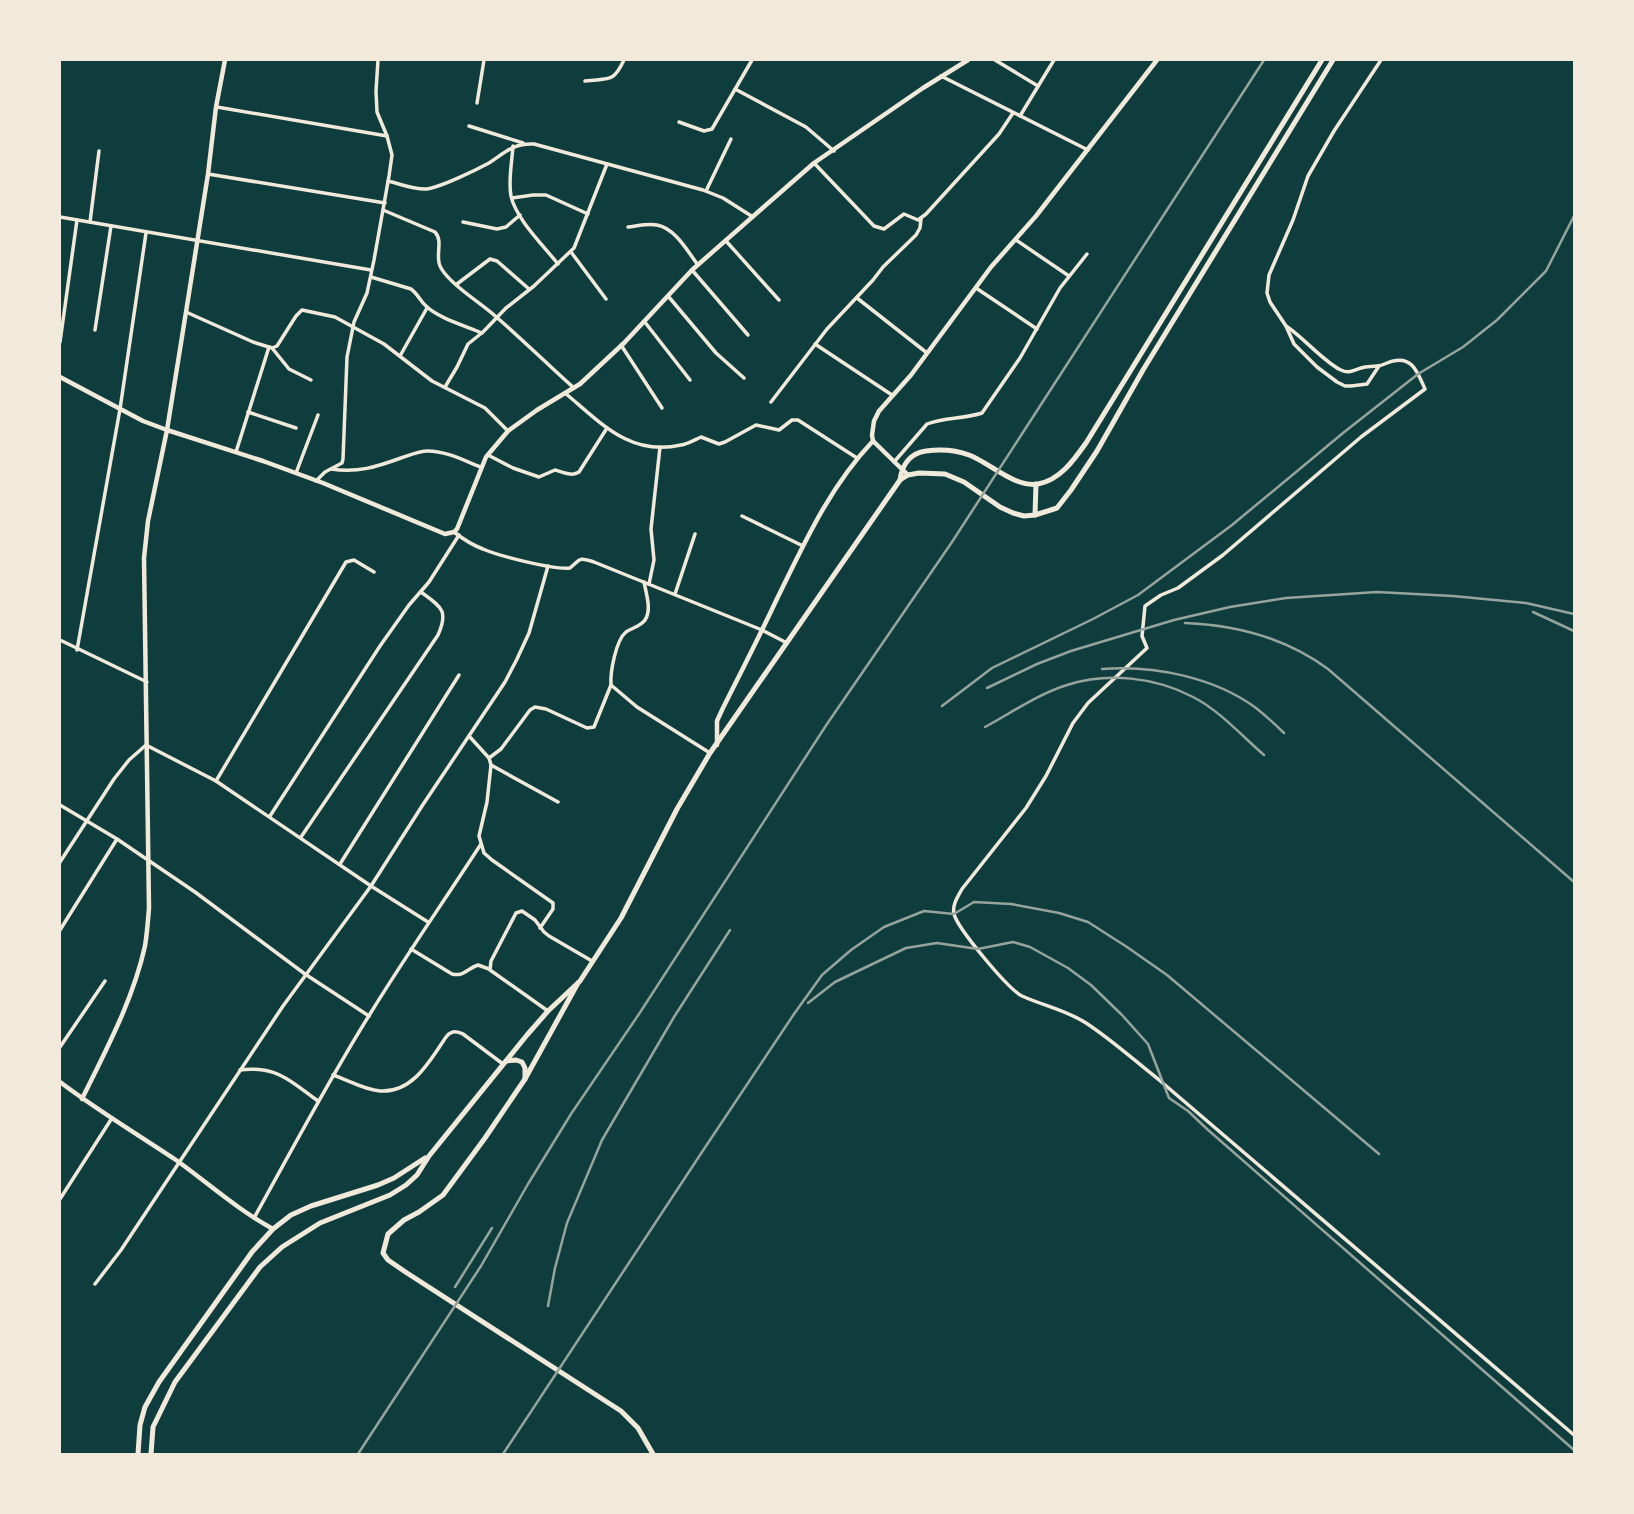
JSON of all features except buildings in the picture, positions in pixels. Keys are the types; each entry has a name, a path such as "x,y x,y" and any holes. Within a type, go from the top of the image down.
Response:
{"main road":[{"path":"900,480 902,468 915,454 950,450 967,454 1026,484 1036,485 1058,475 1086,443 1321,60"},
{"path":"653,1454 638,1429 621,1411 388,1260 383,1253 388,1234 404,1220 443,1195 485,1138 525,1079 580,981 621,918 677,809 710,754 900,480 908,475 933,472 945,474 964,482 1013,513 1035,515 1057,508 1082,476 1143,370 1333,60"},
{"path":"1035,515 1036,485"},
{"path":"151,1454 153,1427 175,1382 260,1267 282,1247 310,1228 390,1195 406,1185 417,1175 429,1156 548,1011 580,981"},
{"path":"504,1063 516,1060 522,1062 526,1068 525,1079"},
{"path":"138,1454 140,1426 145,1407 159,1382 252,1252 273,1229 291,1215 311,1206 394,1178 429,1156"}],"street":[{"path":"82,1099 116,1030 145,945 149,908 144,558 148,521 167,430 225,60"},
{"path":"316,481 342,463 343,459 347,356 356,314 367,293 388,181 391,155 376,102 379,60"},
{"path":"477,103 484,60"},
{"path":"585,81 612,78 618,73 624,60"},
{"path":"679,122 704,131 712,129 752,60"},
{"path":"270,816 380,646 421,592 456,533 481,467 508,431 580,384 692,270 814,163 968,60"},
{"path":"995,60 1039,86"},
{"path":"1020,116 1054,60"},
{"path":"908,475 873,441 874,421 879,411 911,374 991,267 1036,216 1157,60"},
{"path":"1379,366 1367,384 1341,384 1304,357 1293,344 1267,293 1269,275 1293,220 1308,176 1381,60"},
{"path":"942,76 1088,150"},
{"path":"735,89 806,127 834,151"},
{"path":"216,107 387,136"},
{"path":"771,402 814,344 883,267 916,235 921,219 999,134 1013,113"},
{"path":"469,126 525,144"},
{"path":"706,191 731,139"},
{"path":"388,181 422,189 435,187 487,164 513,146 534,144 706,191 723,198 753,217"},
{"path":"513,146 510,188 512,198 520,215 558,264"},
{"path":"90,223 99,151"},
{"path":"814,163 878,228 888,227 904,214 921,219"},
{"path":"445,387 468,344 571,252 607,164"},
{"path":"208,174 384,203"},
{"path":"512,198 546,195 588,214"},
{"path":"383,210 435,232 438,235 440,268 574,388"},
{"path":"463,222 502,229 520,215"},
{"path":"60,217 372,271"},
{"path":"60,342 77,220"},
{"path":"95,330 111,226"},
{"path":"628,228 662,226 675,236 698,265"},
{"path":"77,649 120,409 146,233"},
{"path":"1016,240 1069,276"},
{"path":"726,241 779,300"},
{"path":"571,252 606,299"},
{"path":"894,462 927,424 982,413 1020,358 1060,288 1087,254"},
{"path":"456,284 490,259 497,261 529,289"},
{"path":"692,270 748,335"},
{"path":"370,277 411,289 427,307 482,333"},
{"path":"976,288 1037,329"},
{"path":"667,296 716,353 744,378"},
{"path":"857,298 927,353"},
{"path":"400,356 427,307"},
{"path":"186,312 270,347 277,346 302,310 335,317 384,344 432,380 485,408 508,431"},
{"path":"644,321 690,380"},
{"path":"1286,326 1343,371 1379,366 1392,361 1410,363 1415,367 1424,389 1361,437 1223,555 1178,587 1145,606 1142,636 1146,648 1088,703 1073,723 1026,808 962,889 954,903 954,914 993,968 1020,995 1057,1008 1086,1023 1158,1079 1574,1435"},
{"path":"814,344 892,395"},
{"path":"621,345 662,408"},
{"path":"270,347 289,369 312,380"},
{"path":"236,452 270,347"},
{"path":"60,377 167,430 296,473 445,534 456,533 485,551 563,569 585,559 762,630 787,643"},
{"path":"565,394 607,428 630,442 643,446 679,446 701,437 719,444 752,426 762,425 779,430 792,420 798,421 857,458"},
{"path":"248,412 296,428"},
{"path":"296,473 318,415"},
{"path":"488,455 539,477 555,470 572,475 579,472 607,428"},
{"path":"717,746 718,721 803,547 838,484 873,441"},
{"path":"489,758 501,749 535,707 546,709 587,728 594,727 611,685 619,641 623,634 645,620 648,612 646,583 654,560 651,529 660,447"},
{"path":"331,469 365,470 418,452 429,451 481,467"},
{"path":"742,516 803,547"},
{"path":"675,594 695,534"},
{"path":"216,782 346,562 354,560 374,572"},
{"path":"95,1284 121,1250 305,974 371,886 505,682 529,632 548,566"},
{"path":"302,837 444,623 444,613 440,606 421,592"},
{"path":"60,640 147,682"},
{"path":"340,864 458,675"},
{"path":"611,685 637,706 710,754"},
{"path":"469,736 489,758 491,765 480,836 481,845 484,853 492,860 553,902 553,909 540,928"},
{"path":"146,745 216,782 428,922"},
{"path":"60,862 129,760 146,745"},
{"path":"491,765 558,802"},
{"path":"60,805 148,860 305,974 369,1016"},
{"path":"60,930 117,839"},
{"path":"254,1218 333,1074 411,948 481,845"},
{"path":"490,970 491,961 516,913 522,911 535,920 549,936 592,961"},
{"path":"411,948 452,974 463,974 483,965 548,1011"},
{"path":"60,1047 105,981"},
{"path":"333,1074 379,1091 405,1086 430,1062 451,1032 463,1034 504,1063"},
{"path":"240,1070 273,1072 318,1101"},
{"path":"60,1082 273,1229"},
{"path":"60,1199 112,1118"}],"railway":[{"path":"358,1454 481,1266 571,1114 827,724 952,542 1264,60"},
{"path":"942,706 992,668 1138,595 1232,525 1418,374 1463,347 1497,320 1546,271 1574,216"},
{"path":"987,688 1071,651 1174,620 1286,598 1377,592 1453,596 1526,603 1574,614"},
{"path":"1533,612 1574,631"},
{"path":"1185,623 1242,630 1278,641 1312,658 1574,882"},
{"path":"1102,669 1162,671 1202,681 1239,697 1284,733"},
{"path":"985,727 1035,699 1067,685 1099,679 1131,679 1163,685 1203,702 1264,755"},
{"path":"503,1454 822,975 884,927 924,911 954,914 974,902 1011,904 1059,913 1088,922 1167,975 1379,1154"},
{"path":"548,1306 567,1223 602,1140 674,1017 730,930"},
{"path":"808,1003 835,982 906,948 937,943 978,949 1013,942 1030,947 1068,968 1091,985 1148,1044 1169,1098 1188,1111 1574,1450"},
{"path":"455,1287 492,1228"}]}
